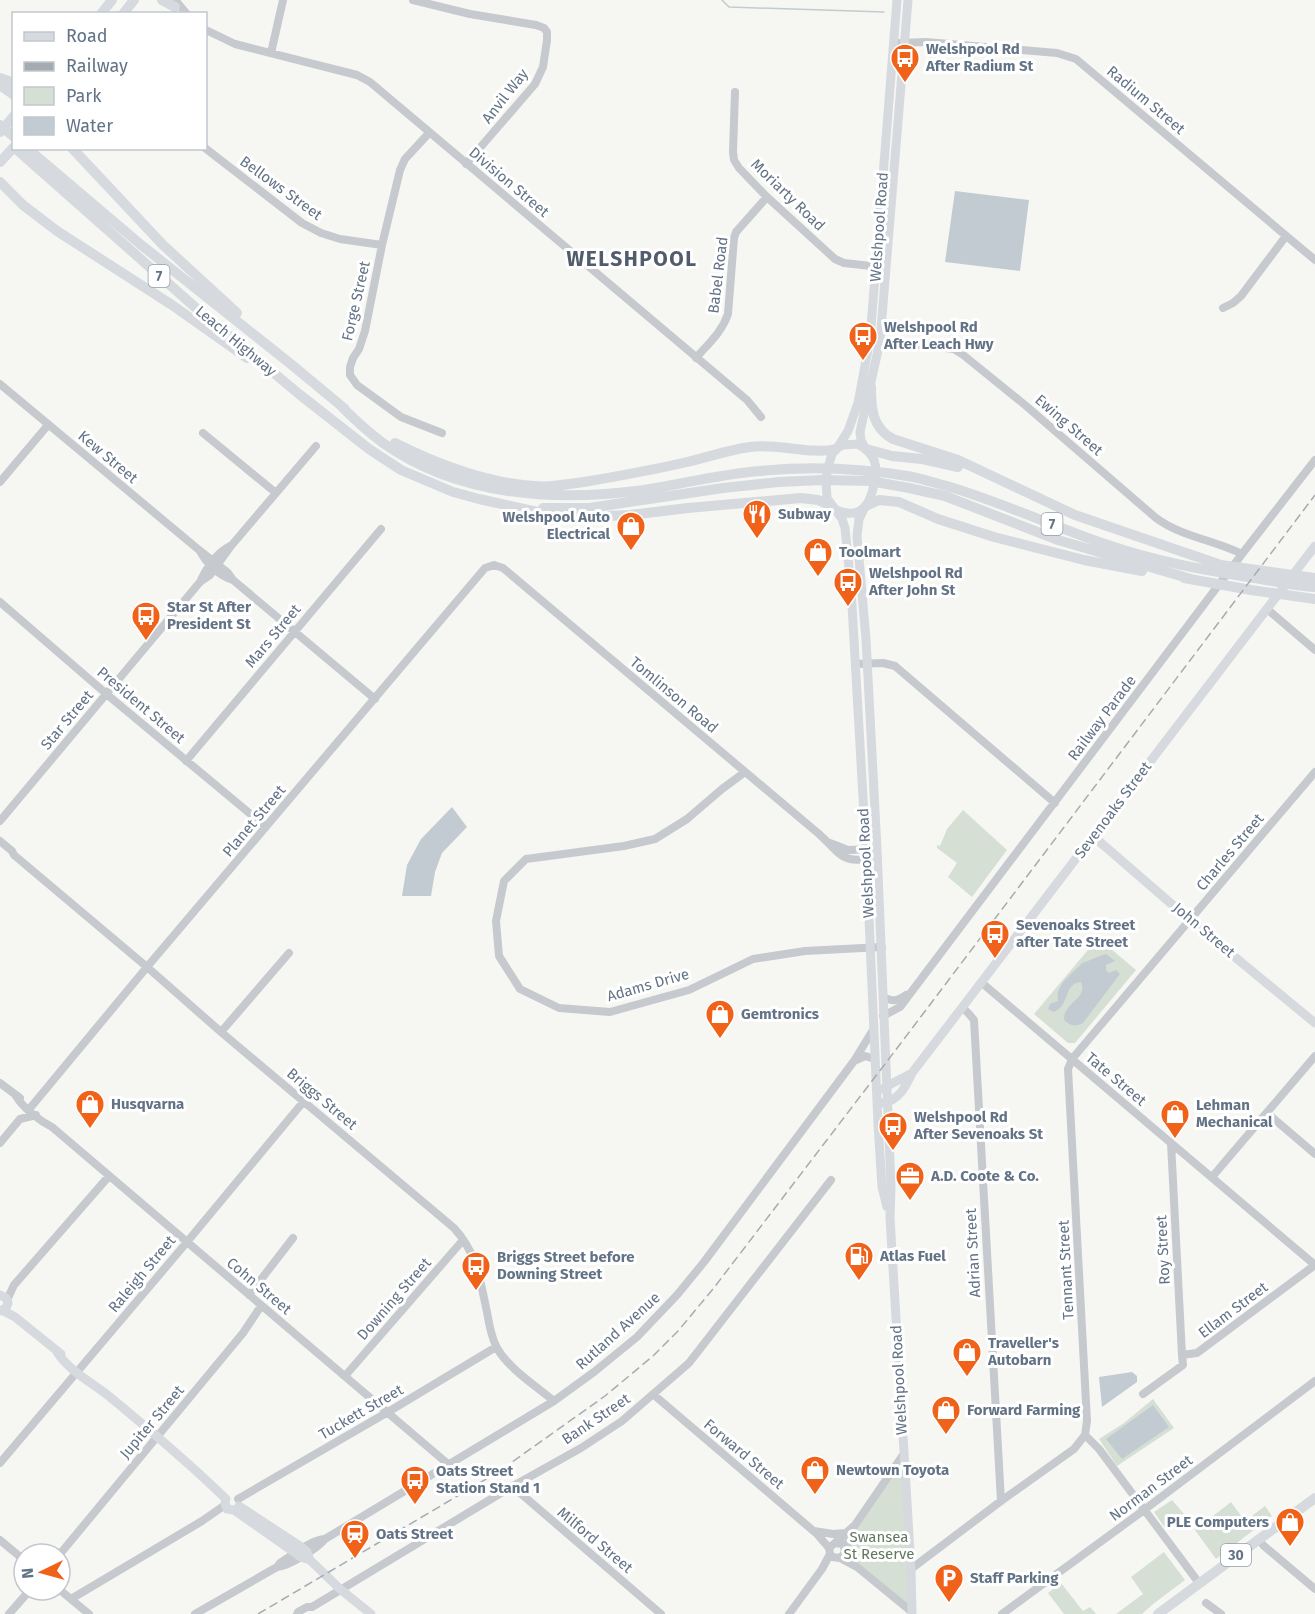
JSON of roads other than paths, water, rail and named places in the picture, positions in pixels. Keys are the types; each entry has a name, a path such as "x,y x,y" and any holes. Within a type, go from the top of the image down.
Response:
{"highway":[{"path":"102,12 112,0"},
{"path":"125,12 134,0"},
{"path":"162,0 178,7"},
{"path":"0,134 12,118"},
{"path":"0,125 12,135"},
{"path":"2,159 18,150"},
{"name":"Leach Highway","path":"21,150 292,365 340,406"},
{"name":"Leach Highway","path":"21,150 196,308 298,394 369,449 401,470 453,492 479,499"},
{"path":"74,150 163,245 292,365"},
{"path":"0,182 57,231 172,305 298,394"},
{"path":"0,194 23,204"},
{"name":"7","path":"871,387 875,421 888,436 958,460 1031,495"},
{"name":"7","path":"340,406 396,443 432,460 495,480 536,487 619,476 751,447 775,446 825,451 837,448"},
{"name":"7","path":"340,406 385,444 412,460 447,476 487,487 561,496 643,490 758,471 799,468 850,469 888,479 909,488 945,496 1058,540 1191,579"},
{"path":"866,449 892,456 948,464 1219,569"},
{"name":"7","path":"479,499 531,507 589,508 723,488 803,481 911,477 968,492 1095,541 1167,563 1298,581 1315,580"},
{"name":"7","path":"479,499 556,516 578,517 630,515 801,498 818,500 835,508"},
{"name":"7","path":"865,507 879,500 899,502 965,528 1072,557 1209,583 1315,599"},
{"name":"30","path":"1158,1614 1315,1498"}],"main road":[{"name":"Welshpool Road","path":"837,448 848,431 858,403 870,339 897,0"},
{"name":"Welshpool Road","path":"866,449 860,432 880,341 908,0"},
{"path":"873,303 879,286 886,283"},
{"path":"856,444 866,449 874,460 875,473 870,499 859,512 850,513 835,508 826,495 830,460 837,448 856,444"},
{"name":"Welshpool Road","path":"865,507 859,519 857,536 867,664 882,947 886,1085 880,1101"},
{"name":"Welshpool Road","path":"835,508 845,528 851,588 873,1030 891,1186 890,1218 912,1613"},
{"name":"Sevenoaks Street","path":"880,1101 896,1099 912,1073 1315,546"},
{"name":"John Street","path":"1093,836 1315,1023"},
{"name":"Sevenoaks Street","path":"886,1085 893,1084 912,1073"},
{"path":"3,1303 15,1317 78,1370 92,1385 103,1391 232,1504 303,1554 371,1614"}],"street":[{"path":"271,53 283,0"},
{"name":"Anvil Way","path":"412,0 470,14 536,25 544,28 547,33 543,66 535,84 466,164"},
{"name":"Division Street","path":"207,30 235,44 364,78 747,400 761,417"},
{"name":"Radium Street","path":"894,39 1057,53 1076,59 1315,260"},
{"name":"Moriarty Road","path":"735,92 733,152 734,160 739,168 767,197 839,262 887,268"},
{"name":"Forge Street","path":"429,133 405,159 400,170 364,331 359,349 350,367 350,375 357,386 401,417 442,433"},
{"name":"Bellows Street","path":"207,150 302,223 321,233 340,239 382,245"},
{"name":"Babel Road","path":"696,358 722,327 728,314 736,232 767,197"},
{"path":"1223,308 1240,296 1286,236"},
{"name":"Ewing Street","path":"870,339 954,349 1025,405 1156,518 1185,534 1223,545 1242,554"},
{"name":"Kew Street","path":"0,384 214,565 228,573 233,580 375,699"},
{"path":"0,482 48,424"},
{"path":"203,433 276,493"},
{"name":"Star Street","path":"0,821 200,582 210,575 214,565 316,446"},
{"name":"Railway Parade","path":"883,1016 897,1010 1315,460"},
{"name":"Mars Street","path":"186,761 381,529"},
{"name":"Planet Street","path":"31,1107 485,568 494,565 503,568"},
{"name":"Tomlinson Road","path":"503,568 828,842 836,852 851,860 878,854"},
{"name":"President Street","path":"0,602 266,827"},
{"path":"1267,609 1315,650"},
{"path":"855,664 883,663 896,666 1055,803"},
{"name":"Adams Drive","path":"745,772 687,819 655,839 624,846 526,859 504,881 496,921 499,956 520,989 559,1008 610,1012 689,990 753,959 806,951 882,947"},
{"name":"Charles Street","path":"1072,1059 1315,772"},
{"name":"Briggs Street","path":"0,841 221,1032 454,1228 474,1258 490,1331 496,1347 509,1363 554,1401"},
{"name":"Briggs Street","path":"0,846 14,855"},
{"path":"221,1032 289,953"},
{"name":"Tate Street","path":"982,983 1315,1265"},
{"path":"883,998 891,1001 898,1000 910,993"},
{"name":"Adrian Street","path":"963,1008 974,1020 1001,1501"},
{"name":"Rutland Avenue","path":"195,1614 277,1567 280,1563 303,1554 319,1539 325,1539 554,1401 628,1344 656,1318 704,1262 854,1061 873,1030"},
{"path":"854,1061 866,1056 875,1059"},
{"path":"1212,1178 1315,1056"},
{"name":"Tennant Street","path":"1072,1059 1068,1070 1088,1421 1085,1435"},
{"name":"Cohn Street","path":"0,1083 448,1464"},
{"name":"Cohn Street","path":"18,1099 21,1098 49,1122 52,1128"},
{"path":"0,1143 20,1119 21,1106 18,1099"},
{"name":"Raleigh Street","path":"0,1463 304,1101"},
{"path":"1267,1113 1315,1154"},
{"path":"20,1119 36,1115"},
{"name":"Roy Street","path":"1171,1143 1182,1355"},
{"path":"3,1303 14,1285 109,1176"},
{"name":"Bank Street","path":"305,1614 340,1589 610,1430 654,1395 699,1352 831,1180"},
{"path":"249,1295 293,1238"},
{"name":"Downing Street","path":"345,1376 463,1240"},
{"name":"Ellam Street","path":"1182,1355 1197,1353 1315,1265"},
{"name":"Jupiter Street","path":"70,1542 243,1333 261,1306"},
{"name":"Tuckett Street","path":"72,1598 496,1347"},
{"path":"1143,1394 1183,1365 1182,1355"},
{"name":"Norman Street","path":"1002,1614 1315,1382"},
{"name":"Forward Street","path":"654,1395 837,1551"},
{"path":"911,1569 1074,1449 1085,1435 1099,1449 1199,1583"},
{"path":"789,1614 837,1551 903,1455"},
{"name":"Milford Street","path":"512,1486 661,1614"},
{"path":"837,1551 846,1533 855,1525"},
{"path":"816,1533 846,1533"},
{"path":"1258,1539 1315,1589"},
{"path":"0,1540 12,1550"},
{"path":"837,1551 912,1613"},
{"path":"72,1600 89,1614"},
{"path":"9,1614 20,1602"},
{"path":"1206,1604 1221,1614"},
{"name":"Bank Street","path":"297,1614 307,1607 312,1607"}],"water":[{"path":"955,191 1029,200 1020,271 945,262"},
{"path":"452,807 467,827 442,853 435,872 431,896 402,896 407,865 421,839"},
{"path":"1106,954 1115,961 1106,965 1106,970 1109,973 1116,970 1120,974 1083,1023 1073,1025 1064,1020 1068,1009 1081,993 1081,982 1072,986 1059,1009 1054,1012 1048,1009 1050,1004 1058,1001 1061,985 1082,963"},
{"path":"1132,1372 1137,1376 1137,1382 1102,1407 1099,1377"},
{"path":"1153,1405 1169,1427 1122,1459 1106,1439"}],"waterway":[{"path":"722,0 729,7 884,12"}],"railway":[{"path":"258,1614 498,1472 605,1396 653,1356 678,1331 713,1289 901,1043 1315,495"}],"place":[{"name":"Welshpool Rd After Radium St","path":"905,84"},
{"name":"Welshpool Rd After Leach Hwy","path":"863,362"},
{"name":"Subway","path":"757,540"},
{"name":"Welshpool Auto Electrical","path":"631,552"},
{"name":"Toolmart","path":"818,578"},
{"name":"Welshpool Rd After John St","path":"848,608"},
{"name":"Star St After President St","path":"146,642"},
{"name":"Sevenoaks Street after Tate Street","path":"995,960"},
{"name":"Gemtronics","path":"720,1040"},
{"name":"Husqvarna","path":"90,1130"},
{"name":"Lehman Mechanical","path":"1175,1140"},
{"name":"Welshpool Rd After Sevenoaks St","path":"893,1152"},
{"name":"A.D. Coote & Co.","path":"910,1202"},
{"name":"Atlas Fuel","path":"859,1282"},
{"name":"Briggs Street before Downing Street","path":"476,1292"},
{"name":"Traveller's Autobarn","path":"967,1378"},
{"name":"Forward Farming","path":"946,1436"},
{"name":"Newtown Toyota","path":"815,1496"},
{"name":"Oats Street Station Stand 1","path":"415,1506"},
{"name":"PLE Computers","path":"1290,1548"},
{"name":"Oats Street","path":"355,1560"},
{"name":"Staff Parking","path":"949,1604"}],"district":[{"name":"WELSHPOOL","path":"632,259"}],"park label":[{"name":"Swansea St Reserve","path":"879,1546"}]}
